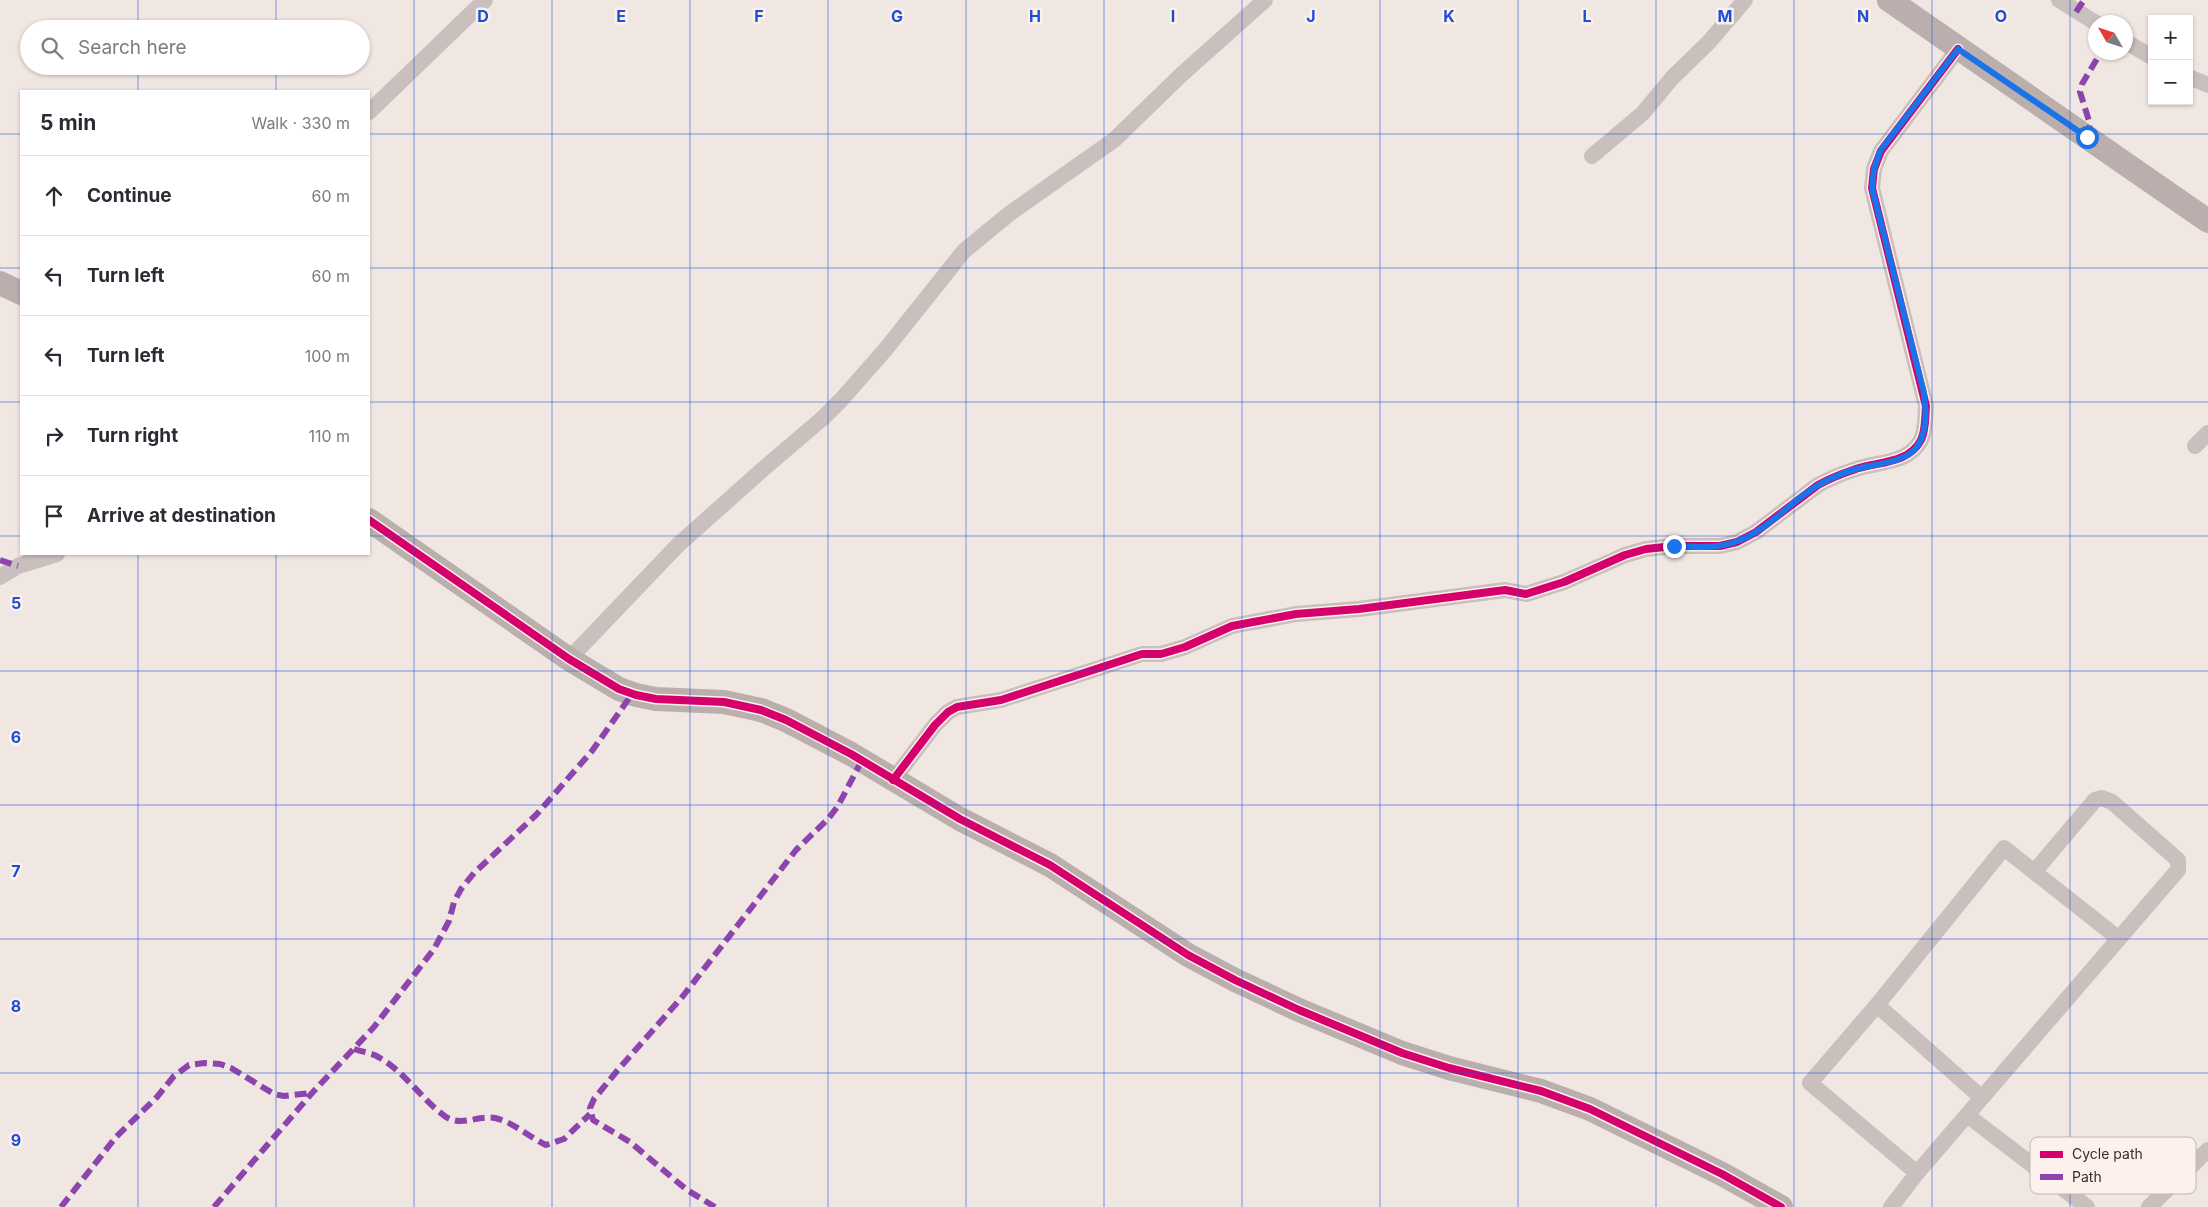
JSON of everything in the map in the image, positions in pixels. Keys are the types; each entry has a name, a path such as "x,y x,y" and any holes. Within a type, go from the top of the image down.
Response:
{"street":[{"path":"370,111 485,0"},
{"path":"569,659 678,545 835,406 885,350 964,251 1009,214 1114,140 1181,75 1265,0"},
{"path":"1592,156 1643,113 1672,78 1709,42 1745,0"},
{"path":"1889,0 2208,221"},
{"path":"2059,0 2088,18"},
{"path":"2133,46 2148,55"},
{"path":"894,780 935,725 948,712 957,707 1001,700 1142,654 1161,654 1185,647 1232,626 1296,614 1360,609 1505,590 1526,594 1564,582 1625,555 1646,549 1729,544 1756,532 1818,485 1829,479 1854,469 1905,457 1915,449 1922,438 1926,406 1872,188 1872,180 1880,151 1958,49"},
{"path":"2193,79 2208,85"},
{"path":"0,283 20,293"},
{"path":"2195,446 2208,433"},
{"path":"370,521 426,562 569,659 619,688 636,695 656,699 724,702 774,714 851,754 978,829 1044,862 1188,955 1266,995 1308,1014 1428,1062 1541,1091 1590,1109 1722,1174 1781,1207"},
{"path":"0,577 18,566 53,555"},
{"path":"1891,1207 1917,1173 2178,870 2178,860 2112,802 2102,798 2095,800 2034,872"},
{"path":"1917,1173 1810,1083 1877,1005 2004,848 2118,938"},
{"path":"1877,1005 1982,1098"},
{"path":"1967,1115 2030,1163"},
{"path":"2196,1162 2208,1150"},
{"path":"2070,1194 2087,1207"},
{"path":"2150,1207 2163,1194"}],"marked path":[{"path":"2076,12 2084,0"},
{"path":"2087,137 2090,124 2080,92 2082,84 2096,60"},
{"path":"0,560 18,566"},
{"path":"214,1207 312,1093 374,1027 434,949 449,921 454,902 461,889 474,873 536,815 592,751 632,694"},
{"path":"715,1207 687,1190 630,1142 593,1120 590,1108 594,1099 617,1071 683,996 796,850 828,819 838,806 862,760"},
{"path":"354,1049 374,1055 389,1064 429,1103 452,1120 464,1121 495,1118 508,1123 546,1145 564,1139 590,1114"},
{"path":"61,1207 116,1137 157,1097 174,1076 189,1065 204,1063 220,1064 231,1068 274,1094 284,1096 312,1093"}],"cycle path":[{"path":"893,780 935,725 948,712 957,707 1001,700 1142,654 1161,654 1185,647 1232,626 1296,614 1359,609 1505,590 1526,594 1564,582 1625,555 1646,549 1674,546 1720,546 1737,542 1756,532 1818,485 1853,470 1891,461 1908,454 1915,448 1923,436 1926,406 1872,188 1874,169 1881,151 1958,49"},
{"path":"370,521 569,659 619,689 656,699 724,702 761,710 786,720 851,754 960,819 1050,865 1188,955 1235,980 1299,1010 1402,1053 1449,1068 1541,1091 1590,1109 1722,1174 1781,1207"}],"route":[{"path":"1674,546 1720,546 1737,542 1756,532 1818,485 1854,469 1905,457 1915,449 1922,438 1925,428 1924,416 1926,406 1924,393 1872,188 1872,180 1880,151 1958,49 2087,137"}]}
